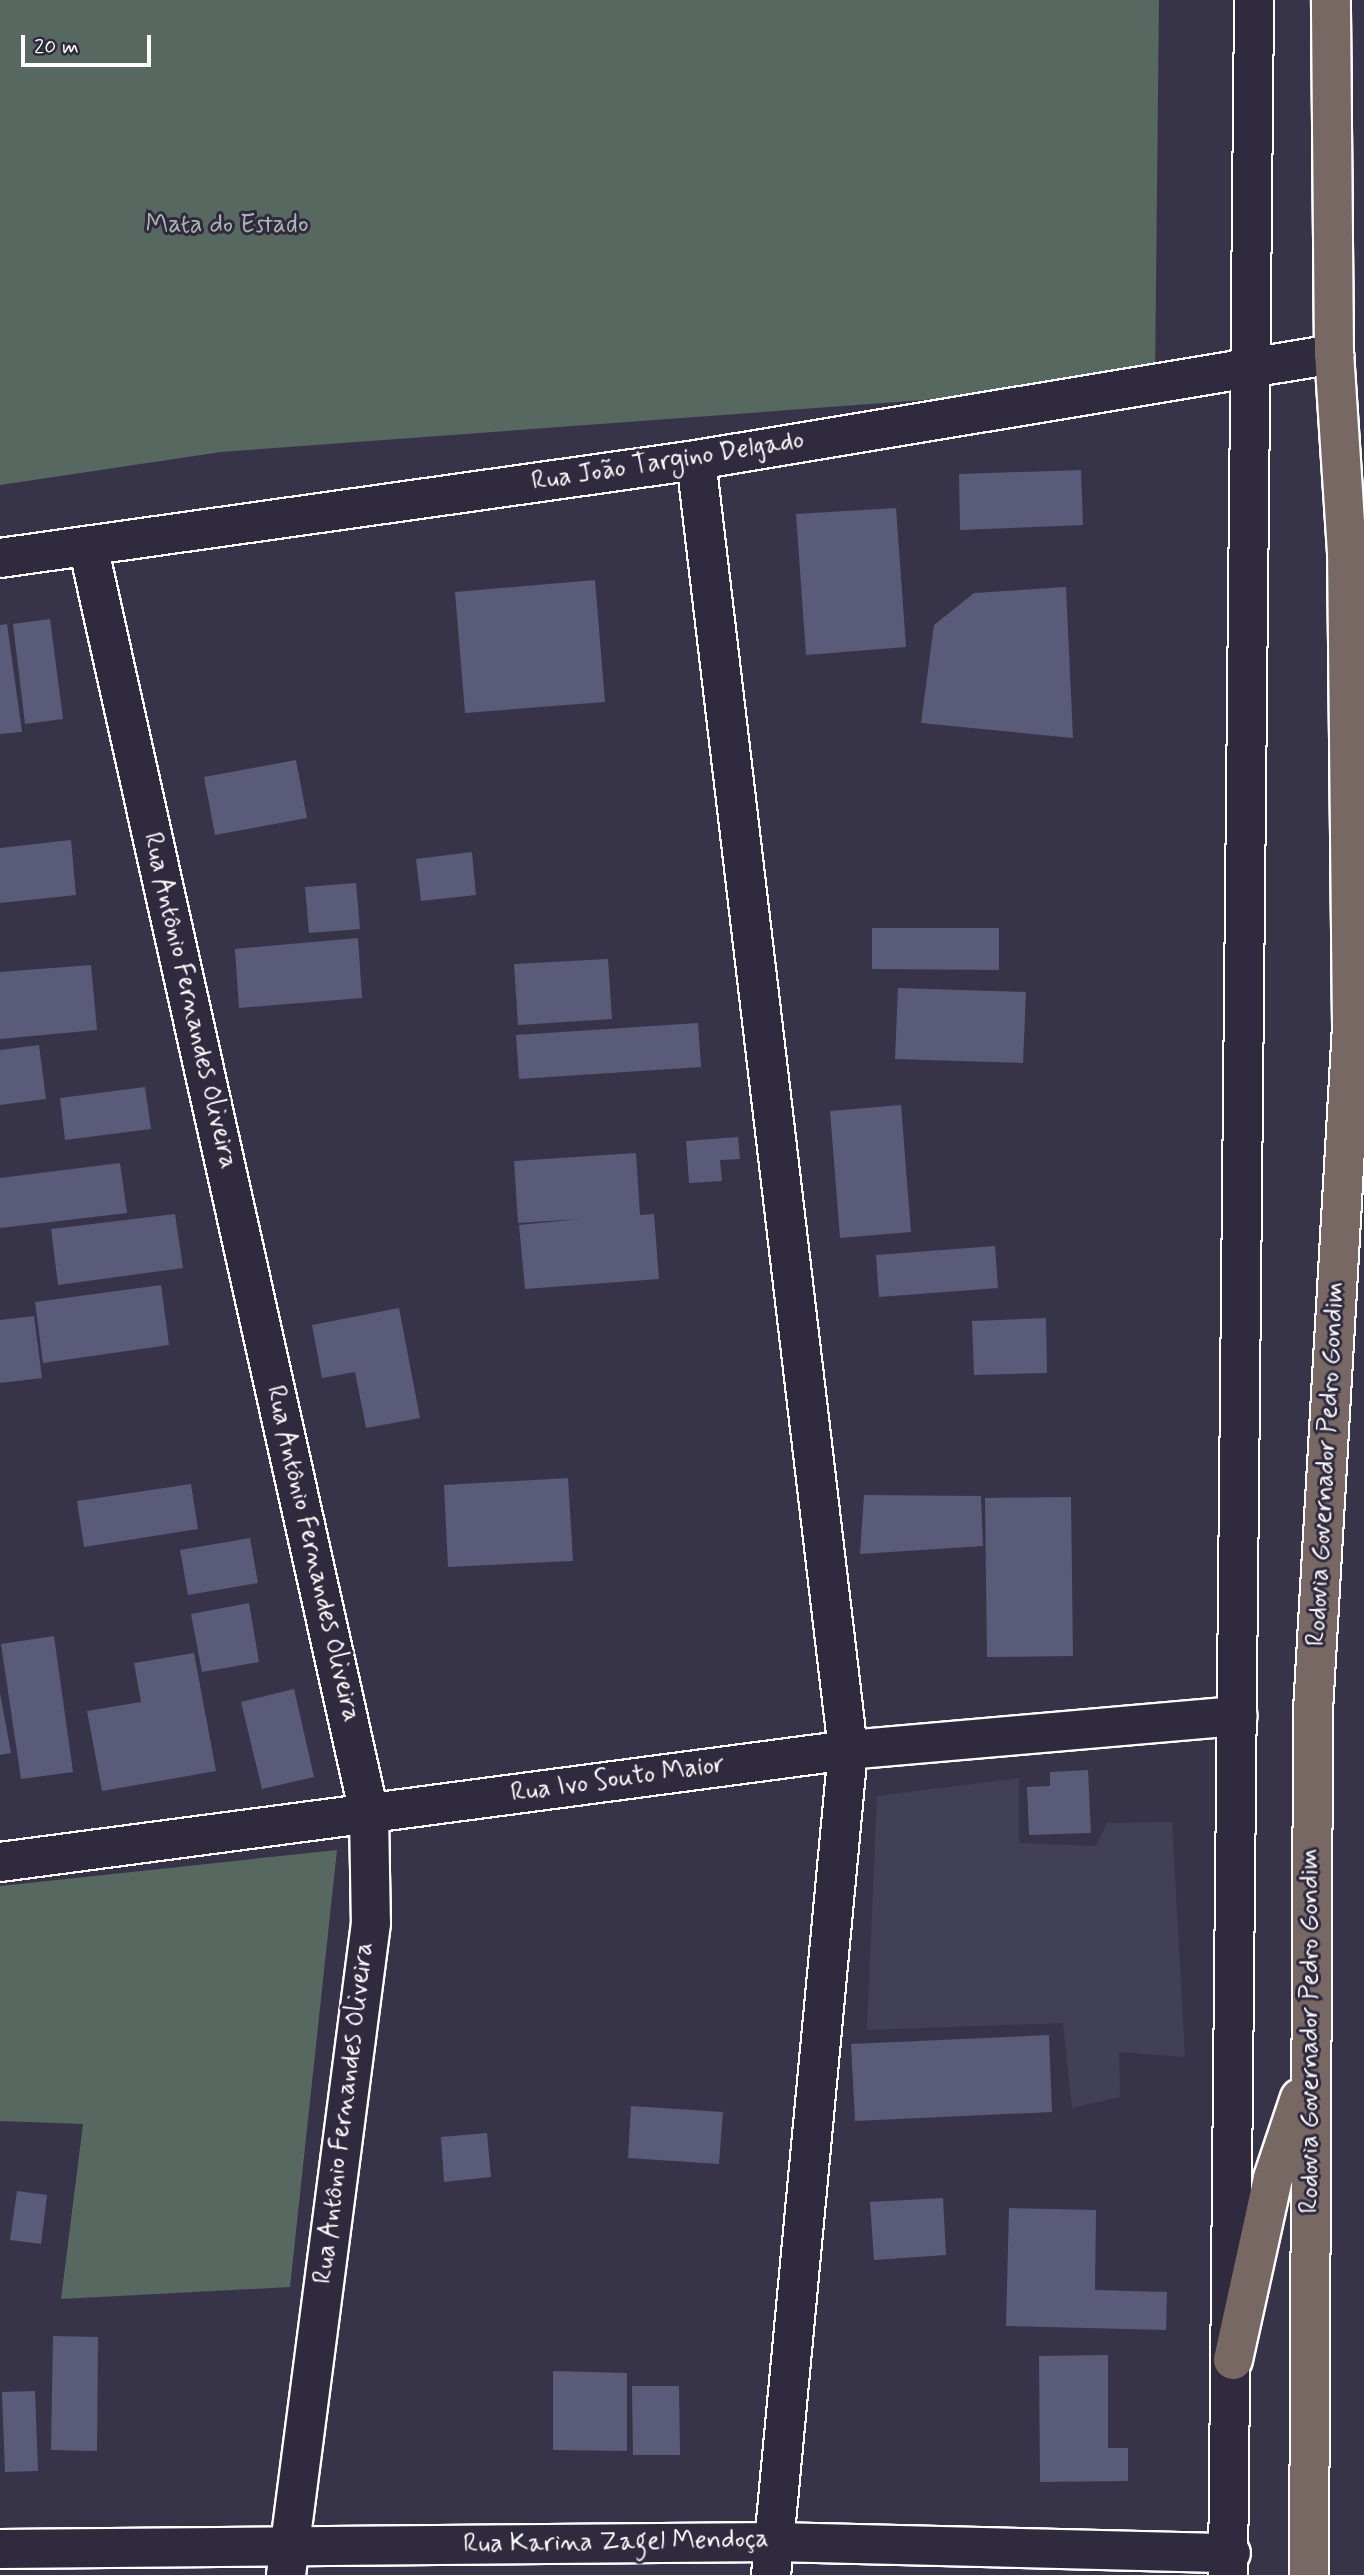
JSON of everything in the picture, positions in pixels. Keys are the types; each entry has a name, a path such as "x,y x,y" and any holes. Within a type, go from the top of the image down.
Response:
{"highway":[{"name":"Rodovia Governador Pedro Gondim","path":"1309,2575 1313,1711 1352,1026 1347,553 1334,354 1331,0"},
{"path":"1233,2360 1273,2178 1311,2066"}],"street":[{"path":"1230,2564 1254,0"},
{"name":"Rua João Targino Delgado","path":"0,558 696,460 1251,371 1334,354"},
{"path":"696,460 848,1749 773,2558"},
{"name":"Rua Antônio Fernandes Oliveira","path":"88,546 369,1813 371,1923 287,2561"},
{"name":"Rua Ivo Souto Maior","path":"0,1862 848,1749 1238,1716"},
{"name":"Rua Karina Zagel Mendoça","path":"0,2549 287,2561 773,2558 1230,2564"}],"shaded area":[{"path":"1019,1778 1019,1843 1096,1846 1107,1823 1172,1822 1185,2057 1119,2052 1120,2097 1072,2108 1063,2023 867,2030 877,1796"}],"green space":[{"name":"Mata do Estado","path":"0,0 1159,0 1155,383 221,452 0,485"},
{"path":"337,1850 290,2287 61,2299 83,2124 0,2121 0,1886"}],"building":[{"path":"1081,470 1083,525 960,530 959,474"},
{"path":"896,508 906,647 806,655 796,514"},
{"path":"595,580 605,702 465,713 455,592"},
{"path":"1066,587 1073,738 921,723 934,625 974,593"},
{"path":"50,619 63,719 25,724 13,624"},
{"path":"7,624 22,732 0,734 0,625"},
{"path":"296,760 307,818 215,835 204,777"},
{"path":"71,840 76,895 0,903 0,848"},
{"path":"472,852 476,895 421,901 416,859"},
{"path":"356,883 360,929 309,933 305,887"},
{"path":"872,928 999,928 999,970 872,969"},
{"path":"358,938 362,998 239,1008 235,949"},
{"path":"608,959 612,1019 518,1025 514,964"},
{"path":"91,965 97,1030 0,1039 0,972"},
{"path":"898,988 1026,992 1023,1063 895,1059"},
{"path":"698,1023 701,1067 519,1079 516,1035"},
{"path":"39,1045 46,1099 0,1105 0,1050"},
{"path":"145,1087 151,1129 65,1140 60,1098"},
{"path":"901,1105 911,1232 840,1238 830,1111"},
{"path":"738,1137 740,1159 720,1160 722,1181 689,1183 686,1141"},
{"path":"636,1153 640,1215 654,1214 659,1279 525,1289 519,1225 580,1219 518,1223 514,1161"},
{"path":"120,1163 127,1213 0,1228 0,1178"},
{"path":"175,1214 183,1268 58,1285 51,1229"},
{"path":"995,1246 998,1288 879,1297 876,1255"},
{"path":"161,1285 169,1345 43,1363 35,1302"},
{"path":"399,1308 420,1418 366,1428 355,1372 322,1378 312,1325"},
{"path":"34,1316 42,1378 0,1383 0,1320"},
{"path":"1046,1318 1047,1373 974,1375 972,1321"},
{"path":"568,1478 573,1561 448,1567 444,1485"},
{"path":"191,1484 198,1529 84,1547 77,1501"},
{"path":"864,1495 981,1496 983,1546 860,1554"},
{"path":"1071,1497 1073,1656 987,1657 985,1498"},
{"path":"250,1538 258,1583 188,1595 180,1550"},
{"path":"249,1603 259,1662 202,1672 191,1614"},
{"path":"54,1636 73,1772 21,1779 1,1644"},
{"path":"194,1653 216,1771 102,1791 87,1711 141,1702 134,1663"},
{"path":"294,1689 314,1777 262,1789 241,1702"},
{"path":"0,1693 11,1753 0,1755"},
{"path":"1088,1770 1091,1833 1029,1835 1027,1787 1050,1786 1050,1772"},
{"path":"1049,2035 1052,2112 855,2121 851,2044"},
{"path":"631,2106 723,2112 719,2164 628,2158"},
{"path":"487,2133 491,2177 444,2182 441,2137"},
{"path":"17,2191 47,2195 41,2244 10,2240"},
{"path":"943,2198 946,2255 874,2260 870,2202"},
{"path":"1009,2208 1096,2210 1095,2290 1167,2292 1166,2330 1006,2326"},
{"path":"53,2336 98,2337 97,2451 51,2450"},
{"path":"1108,2355 1108,2448 1128,2448 1128,2481 1040,2482 1039,2356"},
{"path":"553,2371 627,2373 627,2451 553,2450"},
{"path":"632,2386 679,2386 680,2455 633,2455"},
{"path":"35,2391 38,2471 5,2472 2,2392"}]}
